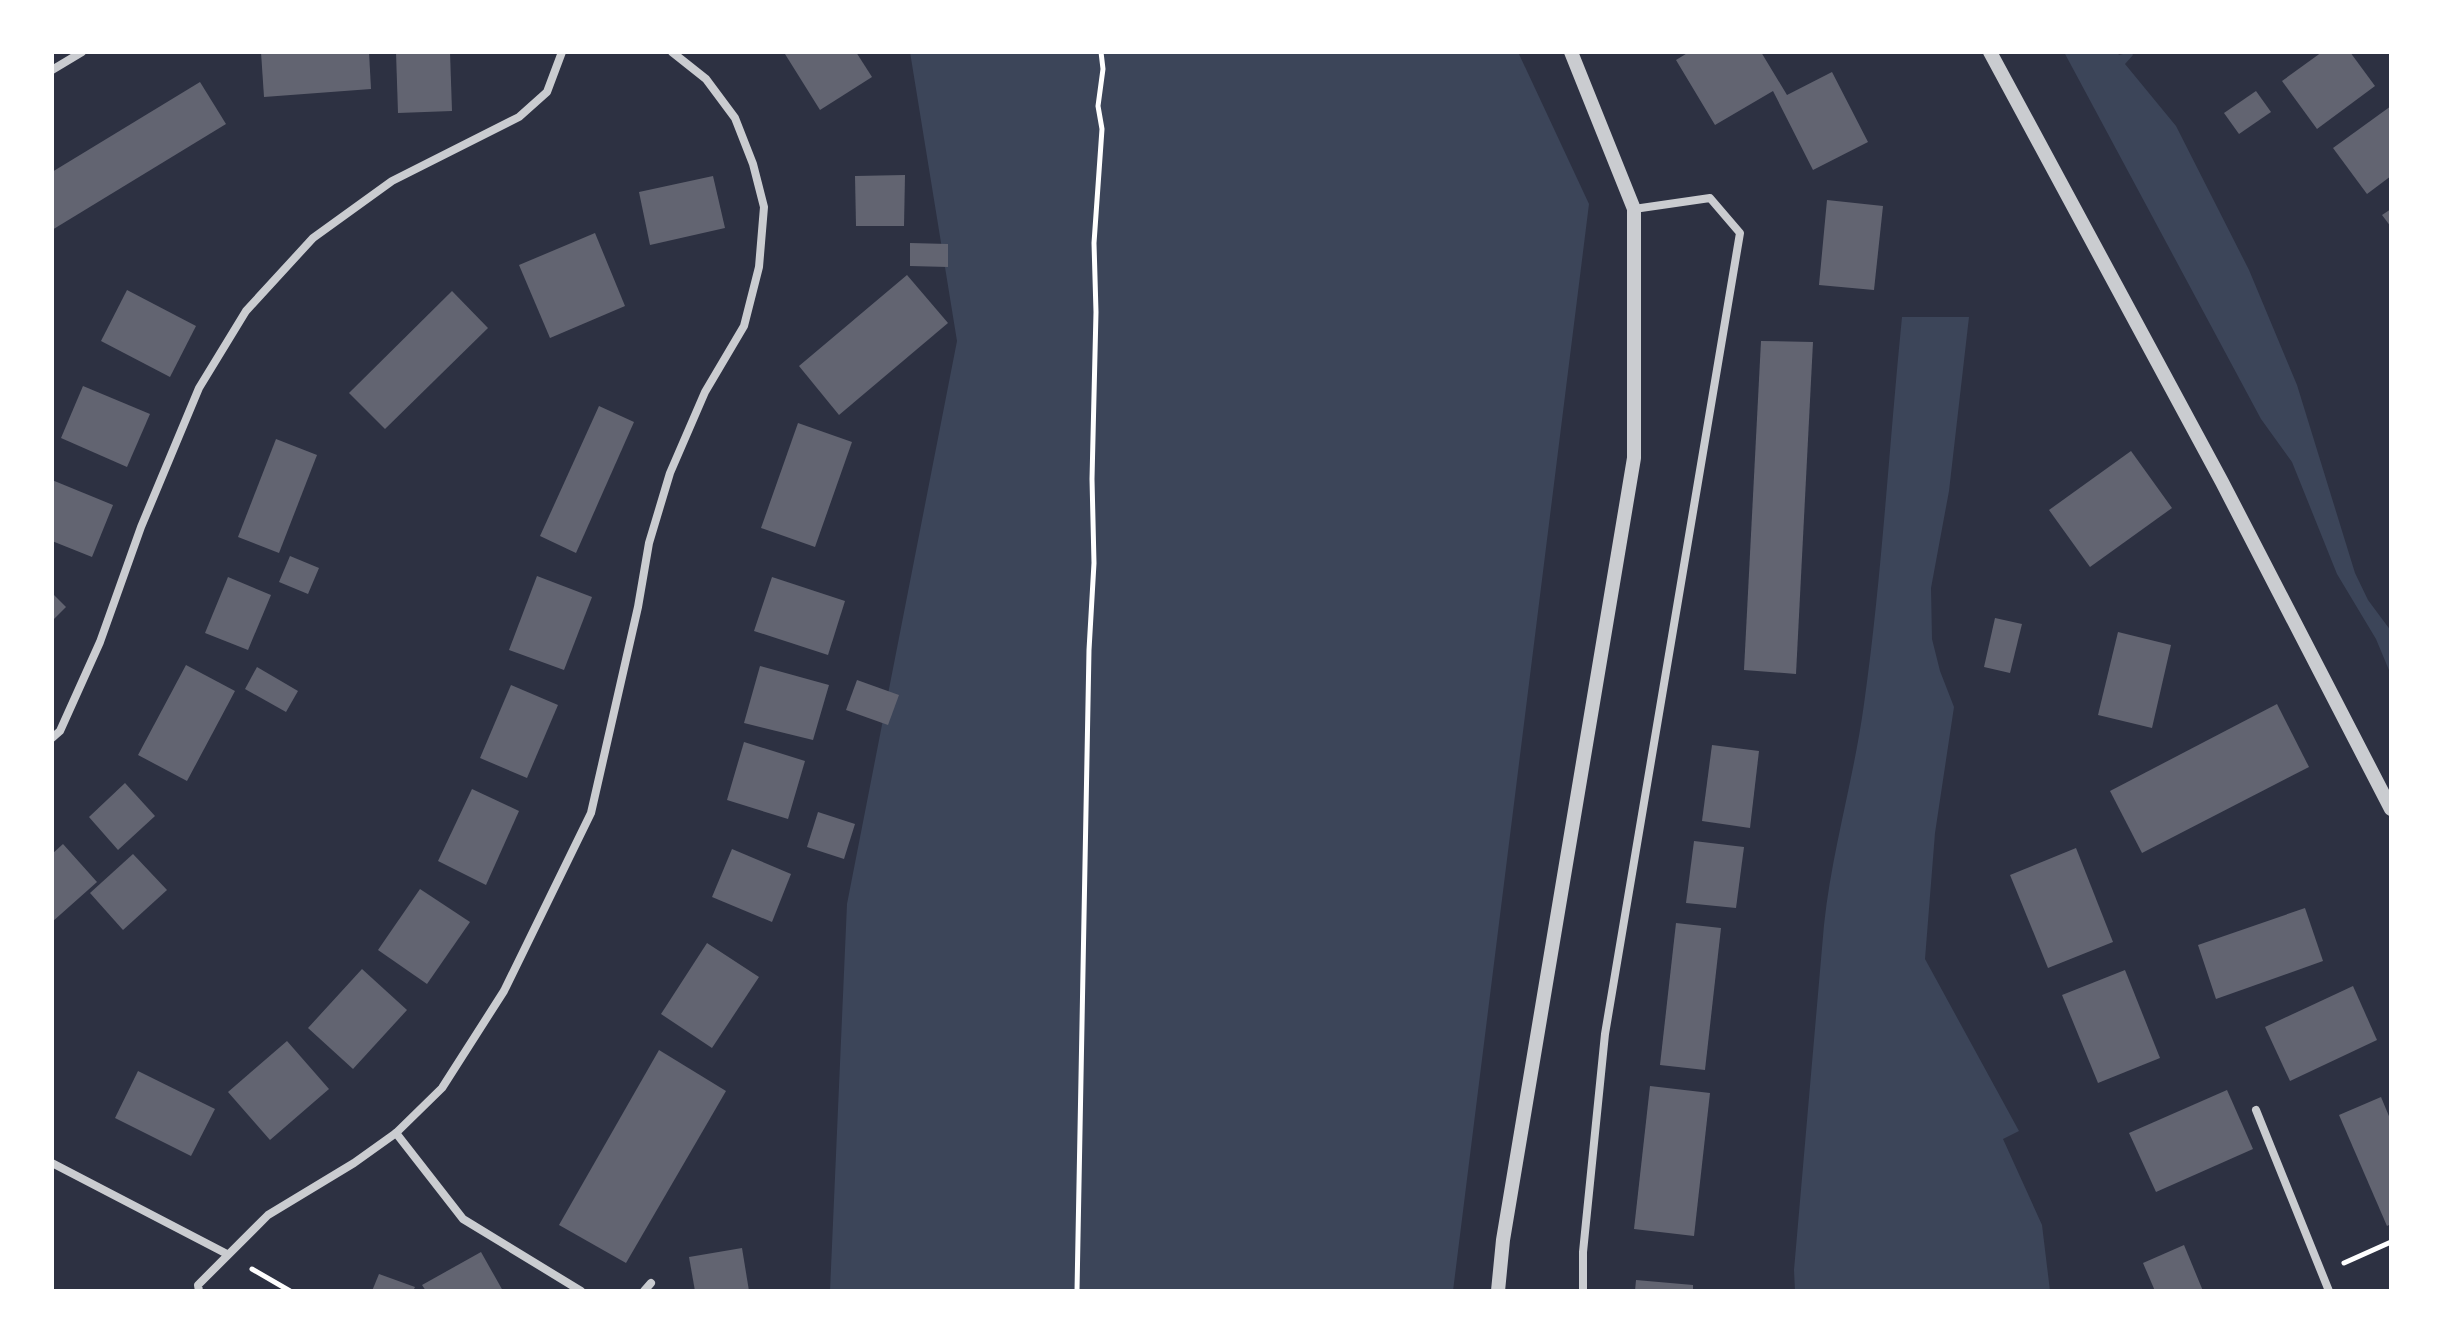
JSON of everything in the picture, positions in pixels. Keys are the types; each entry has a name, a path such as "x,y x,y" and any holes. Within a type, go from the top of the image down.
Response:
{"street":[{"path":"52,70 82,52"},
{"path":"52,738 60,731 100,642 141,527 199,388 246,311 313,238 392,181 519,117 547,92 562,52"},
{"path":"199,1291 198,1285 268,1215 354,1163 396,1133 442,1088 504,991 591,813 638,607 649,543 670,473 705,392 744,326 759,267 764,207 735,118 706,79 672,52"},
{"path":"1498,1291 1503,1240 1634,458 1634,209 1571,52"},
{"path":"1990,52 2222,482 2391,809"},
{"path":"1583,1291 1583,1252 1605,1034 1740,233 1710,198 1634,209"},
{"path":"2256,1110 2329,1291"},
{"path":"396,1133 463,1219 581,1291"},
{"path":"52,1163 227,1254"},
{"path":"644,1291 651,1283"}],"path":[{"path":"1077,1291 1089,650 1094,563 1094,243 1102,129 1098,106 1103,69 1101,52"},
{"path":"2322,1273 2391,1242"},
{"path":"227,1254 290,1291"}],"shaded area":[{"path":"910,52 1518,52 1589,204 1453,1291 830,1291 847,904 957,341"},
{"path":"2064,52 2117,52 2119,55 2131,52 2133,55 2125,64 2176,126 2249,270 2297,385 2355,573 2368,600 2391,631 2391,675 2376,639 2337,574 2292,462 2261,419"},
{"path":"1902,317 1969,317 1949,491 1931,588 1932,639 1954,707 1935,833 1925,959 2019,1131 2003,1139 2042,1225 2050,1291 1795,1291 1794,1270 1824,925 1832,869 1860,732 1870,656"}],"building":[{"path":"261,52 369,52 371,89 264,97"},
{"path":"396,52 450,52 452,111 398,113"},
{"path":"856,52 872,77 820,110 785,54"},
{"path":"1689,52 1761,52 1787,95 1832,72 1868,142 1813,170 1773,91 1715,125 1676,60"},
{"path":"2322,52 2350,52 2375,86 2317,129 2282,81"},
{"path":"200,82 226,124 52,230 52,172"},
{"path":"2256,91 2271,112 2239,134 2224,113"},
{"path":"2391,106 2391,176 2367,194 2333,148"},
{"path":"905,175 904,226 856,226 855,176"},
{"path":"713,176 725,228 650,245 639,192"},
{"path":"1827,200 1883,206 1874,290 1819,285"},
{"path":"2391,209 2391,227 2382,215"},
{"path":"595,233 625,306 550,338 519,265"},
{"path":"910,243 948,244 948,267 910,266"},
{"path":"907,275 948,323 839,415 799,366"},
{"path":"127,290 196,326 170,377 101,341"},
{"path":"452,291 488,328 385,429 349,393"},
{"path":"1761,341 1813,342 1796,674 1744,670"},
{"path":"83,386 150,414 127,467 61,438"},
{"path":"599,406 634,422 576,553 540,536"},
{"path":"798,423 852,442 815,547 761,528"},
{"path":"276,439 317,455 279,553 238,537"},
{"path":"2131,451 2172,508 2090,567 2049,510"},
{"path":"52,480 113,505 92,557 52,541"},
{"path":"290,556 319,568 308,594 279,582"},
{"path":"537,576 592,597 564,670 509,650"},
{"path":"228,577 271,595 248,650 205,633"},
{"path":"772,577 845,601 828,655 754,631"},
{"path":"52,593 66,607 52,621"},
{"path":"1995,618 2022,624 2010,673 1984,667"},
{"path":"2118,632 2171,645 2152,728 2098,715"},
{"path":"186,665 235,691 187,781 138,755"},
{"path":"760,666 829,685 813,740 744,723"},
{"path":"257,667 298,691 286,712 245,689"},
{"path":"857,680 899,695 888,725 846,710"},
{"path":"511,685 558,705 527,778 480,758"},
{"path":"2277,704 2309,767 2142,853 2110,791"},
{"path":"744,742 805,761 788,819 727,800"},
{"path":"1712,745 1759,751 1750,828 1702,821"},
{"path":"125,783 155,816 118,850 89,817"},
{"path":"472,789 519,811 486,885 438,861"},
{"path":"818,812 855,824 844,859 807,847"},
{"path":"1694,841 1744,847 1736,908 1686,903"},
{"path":"63,844 97,882 52,922 52,854"},
{"path":"2076,848 2113,942 2048,968 2010,875"},
{"path":"732,849 791,874 772,922 712,897"},
{"path":"133,854 167,890 123,930 90,893"},
{"path":"420,889 470,922 427,984 378,950"},
{"path":"2305,908 2323,961 2216,999 2198,945"},
{"path":"1676,923 1721,928 1705,1070 1660,1065"},
{"path":"707,943 759,977 712,1048 661,1014"},
{"path":"362,969 407,1010 353,1069 308,1028"},
{"path":"2125,970 2160,1058 2098,1083 2062,995"},
{"path":"2353,986 2377,1040 2290,1081 2265,1027"},
{"path":"287,1041 329,1089 270,1140 228,1092"},
{"path":"659,1050 726,1091 626,1263 559,1225"},
{"path":"138,1071 215,1109 191,1156 115,1118"},
{"path":"1650,1086 1710,1093 1694,1236 1634,1229"},
{"path":"2227,1090 2253,1149 2156,1192 2129,1133"},
{"path":"2381,1097 2391,1121 2391,1224 2387,1226 2339,1115"},
{"path":"2184,1245 2203,1291 2155,1291 2143,1263"},
{"path":"742,1248 749,1291 695,1291 689,1257"},
{"path":"481,1252 503,1291 426,1291 422,1285"},
{"path":"379,1274 415,1287 413,1291 372,1291"},
{"path":"1636,1280 1693,1285 1693,1291 1635,1291"}]}
